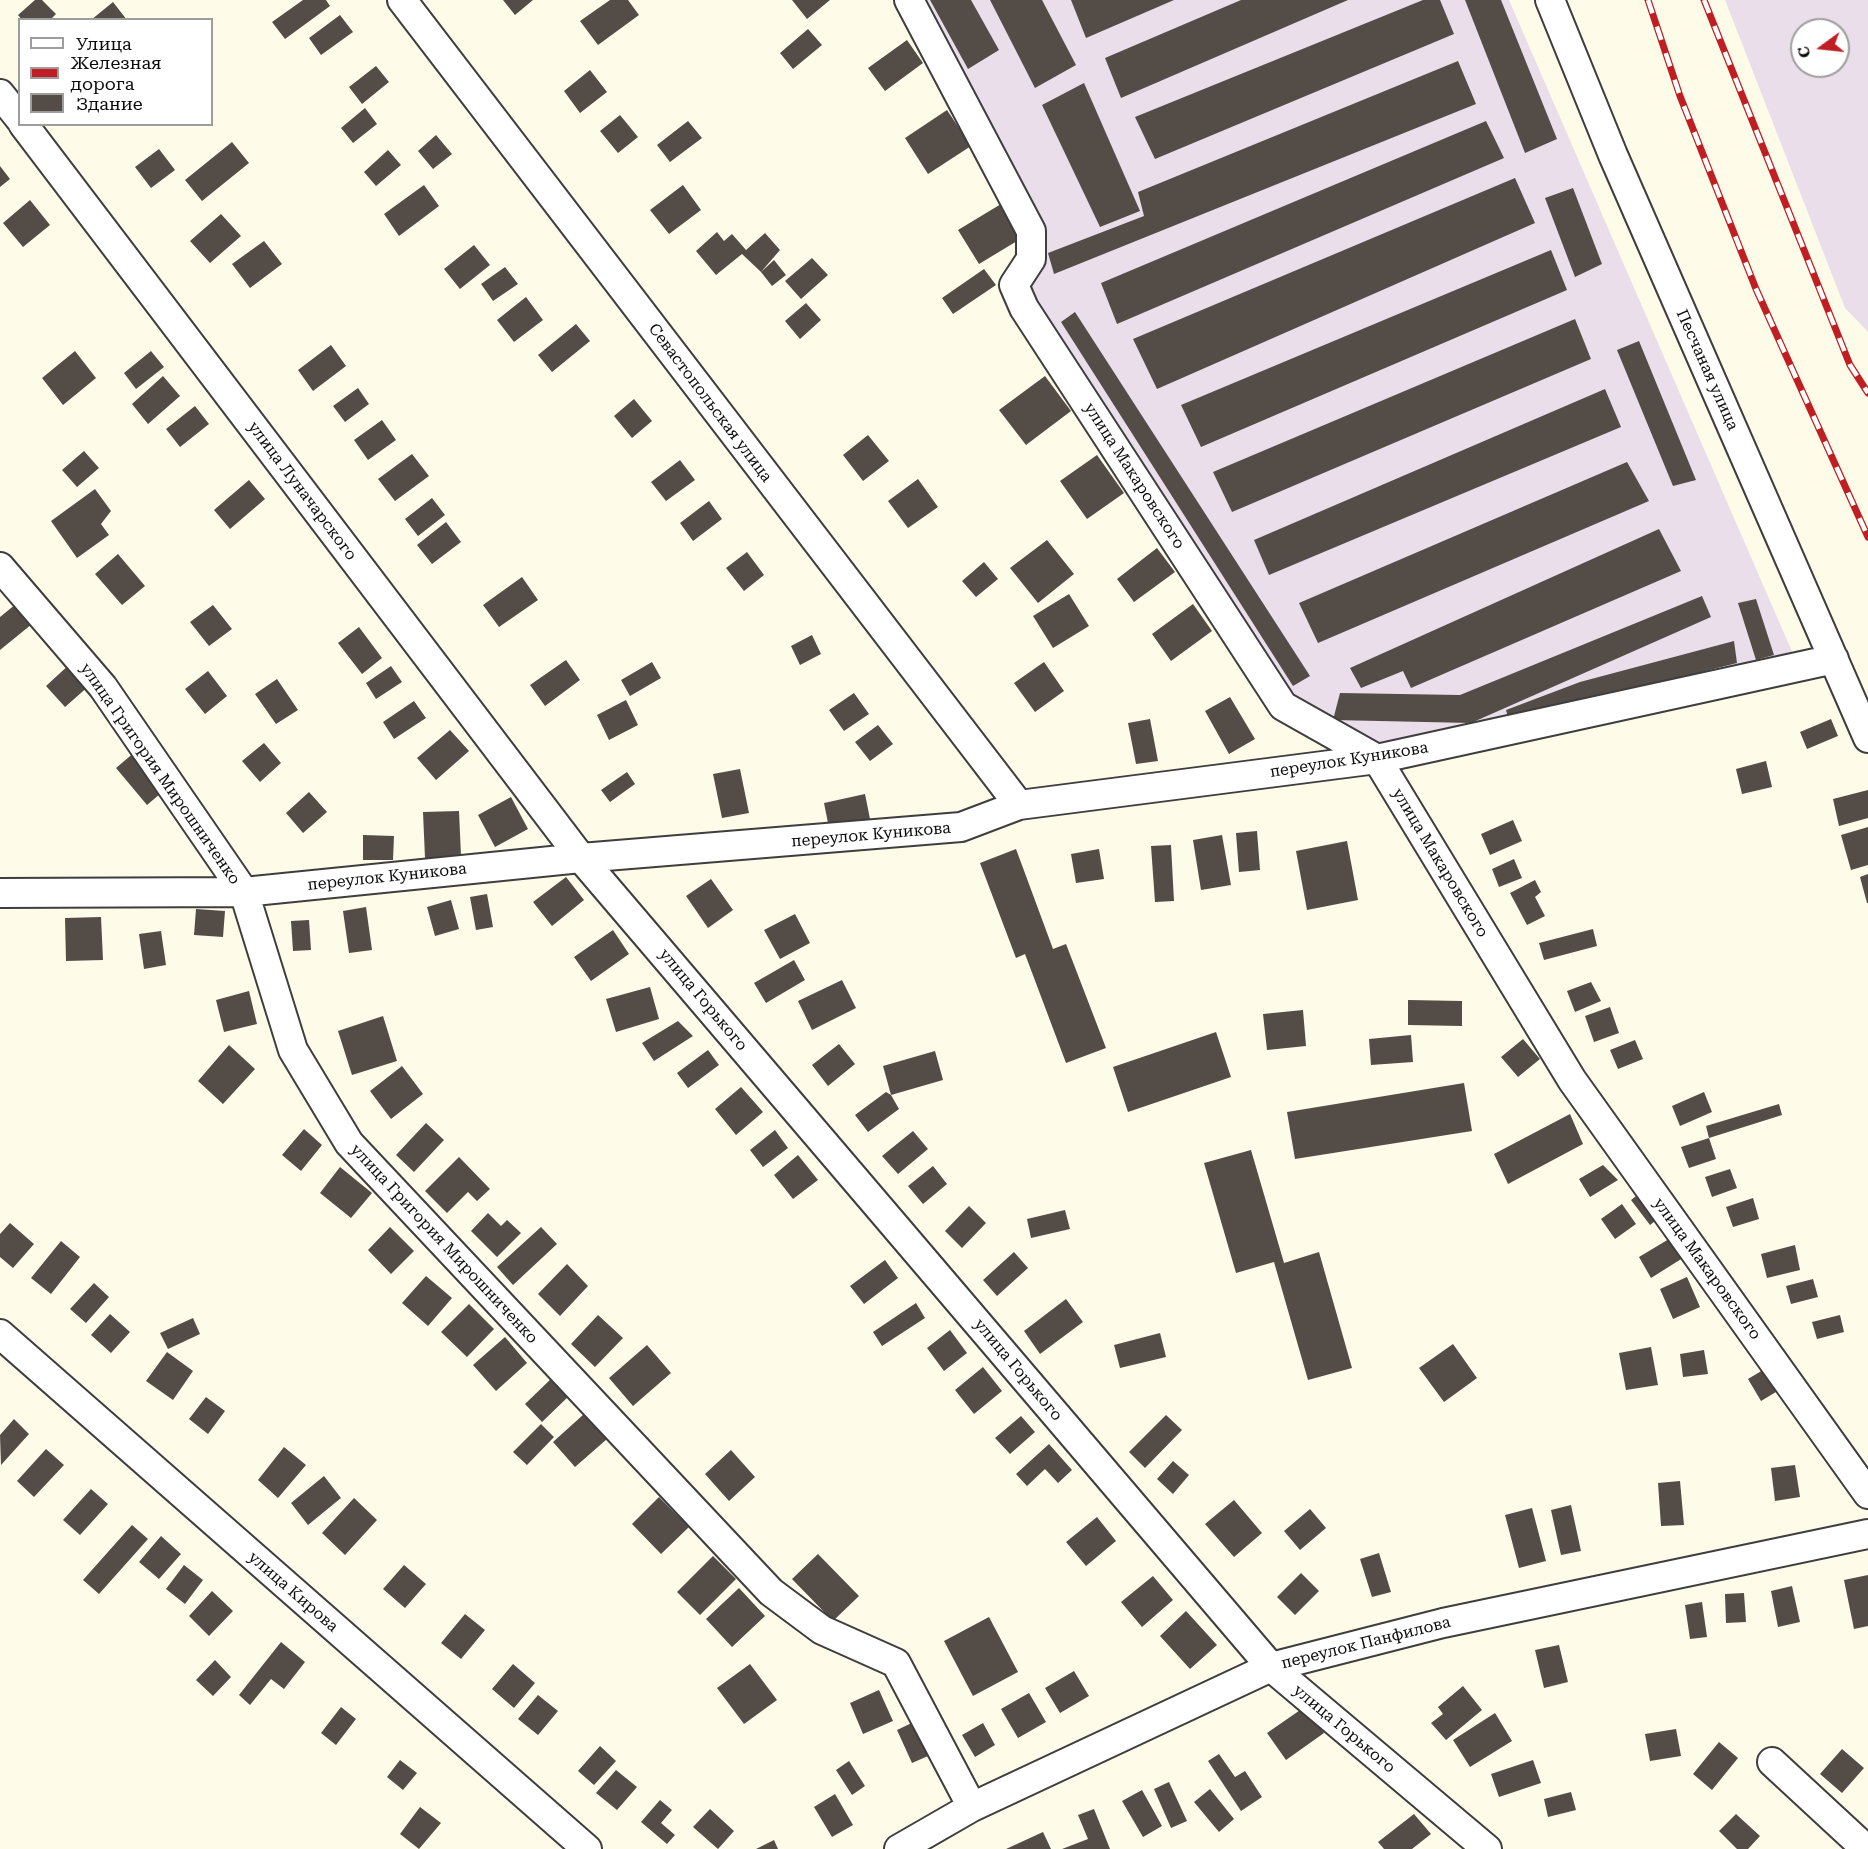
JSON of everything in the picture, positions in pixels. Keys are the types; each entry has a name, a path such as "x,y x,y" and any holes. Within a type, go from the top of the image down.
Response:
{"street":[{"name":"Севастопольская улица","path":"402,0 1019,805"},
{"name":"улица Макаровского","path":"909,0 1030,231 1031,259 1014,285 1024,308 1283,706 1377,759 1572,1080 1868,1494"},
{"name":"Песчаная улица","path":"1550,0 1613,154 1868,738"},
{"path":"0,94 18,116"},
{"name":"улица Луначарского","path":"26,126 581,858"},
{"name":"улица Григория Мирошниченко","path":"0,567 103,687 244,892 293,1050 349,1143 771,1592 822,1630 896,1663 972,1807"},
{"name":"переулок Куникова","path":"0,893 244,892 581,858 961,827 1019,805 1377,759 1834,659"},
{"name":"улица Горького","path":"581,858 1271,1667 1487,1849"},
{"name":"улица Кирова","path":"0,1334 587,1849"},
{"name":"переулок Панфилова","path":"898,1849 972,1807 1271,1667 1443,1623 1868,1534"},
{"path":"1772,1762 1854,1838"}],"shaded area":[{"path":"916,0 1509,0 1797,663 1378,754 1285,703 1025,283 1035,261"},
{"path":"1725,0 1868,0 1868,332 1845,308"}],"building":[{"path":"35,0 42,0 56,14 52,18 20,18 18,15"},
{"path":"303,0 326,0 330,6 285,39 272,22"},
{"path":"503,0 533,0 515,15"},
{"path":"610,0 628,0 639,15 598,45 580,21"},
{"path":"792,0 830,0 807,19"},
{"path":"930,0 971,0 999,50 968,69"},
{"path":"990,0 1042,0 1076,65 1035,88"},
{"path":"1071,0 1174,0 1086,38"},
{"path":"1241,0 1348,0 1121,98 1105,58"},
{"path":"1423,0 1440,0 1454,34 1155,159 1135,117"},
{"path":"1465,0 1501,0 1557,139 1525,153"},
{"path":"113,2 125,18 93,18"},
{"path":"340,15 353,32 321,55 309,38"},
{"path":"808,29 822,45 793,69 780,53"},
{"path":"907,40 923,63 885,91 868,68"},
{"path":"1458,61 1476,104 1054,274 1048,253 1144,216 1138,192"},
{"path":"376,66 389,82 362,104 349,87"},
{"path":"590,70 607,92 580,113 564,91"},
{"path":"1084,83 1140,211 1100,227 1042,105"},
{"path":"365,108 377,124 353,143 341,128"},
{"path":"947,110 971,146 928,174 905,138"},
{"path":"620,115 638,137 618,153 600,131"},
{"path":"688,121 702,138 670,162 657,145"},
{"path":"1486,121 1504,158 1117,324 1101,283"},
{"path":"436,135 452,154 433,169 418,151"},
{"path":"232,142 249,163 202,201 185,180"},
{"path":"159,149 175,170 151,188 135,167"},
{"path":"388,150 401,165 376,186 364,172"},
{"path":"0,166 10,179 0,187"},
{"path":"1515,178 1535,223 1157,389 1133,339"},
{"path":"424,185 439,206 399,236 384,214"},
{"path":"683,185 701,210 669,234 650,210"},
{"path":"1573,188 1602,264 1575,277 1545,198"},
{"path":"30,200 50,225 23,247 3,223"},
{"path":"1006,201 1027,235 979,264 958,230"},
{"path":"221,214 241,236 210,263 190,241"},
{"path":"717,232 724,241 732,234 746,250 765,233 780,250 761,272 742,254 716,275 696,251"},
{"path":"264,241 282,264 250,288 232,264"},
{"path":"474,245 490,265 460,289 444,269"},
{"path":"1551,250 1567,290 1201,447 1181,405"},
{"path":"812,258 828,275 801,299 785,281"},
{"path":"774,260 786,275 772,286 761,272"},
{"path":"505,267 518,284 493,301 481,284"},
{"path":"984,269 996,285 953,314 942,298"},
{"path":"526,297 543,320 514,342 497,320"},
{"path":"806,303 821,320 800,339 785,321"},
{"path":"1075,312 1310,676 1293,686 1061,322"},
{"path":"1575,319 1591,359 1232,512 1213,472"},
{"path":"576,324 590,341 552,372 538,355"},
{"path":"1639,341 1696,480 1673,486 1617,350"},
{"path":"331,345 346,366 313,391 298,370"},
{"path":"75,351 96,378 63,405 42,378"},
{"path":"151,351 164,367 136,389 124,373"},
{"path":"163,376 180,396 148,424 132,404"},
{"path":"1045,376 1071,411 1026,445 999,410"},
{"path":"358,388 369,404 345,422 333,406"},
{"path":"1605,389 1621,427 1269,575 1254,540"},
{"path":"634,399 652,421 632,438 614,416"},
{"path":"195,406 209,424 180,447 166,429"},
{"path":"382,420 396,440 368,460 354,440"},
{"path":"868,435 889,461 863,481 843,455"},
{"path":"84,451 99,468 77,487 62,470"},
{"path":"412,454 429,476 395,501 378,479"},
{"path":"1097,455 1124,493 1087,519 1060,481"},
{"path":"680,460 695,480 666,501 651,482"},
{"path":"1627,462 1649,501 1318,643 1299,603"},
{"path":"918,479 938,507 908,528 888,501"},
{"path":"249,480 265,499 230,529 214,510"},
{"path":"95,489 111,511 101,524 109,535 77,558 51,521"},
{"path":"432,498 445,515 418,536 405,519"},
{"path":"709,501 722,519 693,541 680,523"},
{"path":"446,522 461,542 432,564 417,545"},
{"path":"1659,529 1681,571 1411,688 1403,671 1361,688 1350,668"},
{"path":"1047,540 1074,574 1038,603 1010,568"},
{"path":"1157,548 1175,572 1134,602 1117,579"},
{"path":"747,552 764,575 744,591 726,568"},
{"path":"118,554 145,586 122,605 95,574"},
{"path":"984,562 998,579 976,597 962,581"},
{"path":"522,577 538,600 499,627 483,605"},
{"path":"1069,594 1089,626 1053,648 1033,616"},
{"path":"1702,596 1711,617 1471,723 1333,720 1340,693 1460,695"},
{"path":"1756,599 1774,655 1756,660 1738,603"},
{"path":"16,604 32,624 0,650 0,617"},
{"path":"1193,604 1212,631 1171,661 1152,634"},
{"path":"213,605 232,629 209,646 190,622"},
{"path":"359,627 382,658 362,674 338,643"},
{"path":"812,635 821,654 800,665 791,646"},
{"path":"1734,641 1737,663 1509,721 1506,710 1580,682"},
{"path":"566,660 580,680 545,706 530,685"},
{"path":"652,662 661,678 630,696 621,680"},
{"path":"1044,662 1064,691 1035,712 1014,683"},
{"path":"71,663 90,685 65,707 46,686"},
{"path":"391,666 402,682 376,699 366,683"},
{"path":"208,671 227,696 205,714 185,689"},
{"path":"277,679 298,710 276,724 255,694"},
{"path":"854,693 869,714 844,731 829,710"},
{"path":"1230,697 1255,739 1229,754 1205,711"},
{"path":"626,700 638,725 609,740 597,715"},
{"path":"414,701 426,718 394,739 383,722"},
{"path":"1150,719 1158,761 1136,764 1128,723"},
{"path":"1831,719 1838,736 1807,749 1800,732"},
{"path":"878,725 893,744 870,761 855,742"},
{"path":"450,730 469,751 436,780 417,758"},
{"path":"264,743 281,763 260,782 242,761"},
{"path":"136,751 167,788 147,805 116,768"},
{"path":"1766,761 1772,787 1742,794 1736,769"},
{"path":"740,769 749,813 722,818 713,774"},
{"path":"627,772 635,784 610,802 601,790"},
{"path":"1868,790 1868,818 1839,826 1833,799"},
{"path":"309,792 327,812 303,833 286,813"},
{"path":"865,794 870,819 829,828 824,803"},
{"path":"511,797 528,829 495,847 478,815"},
{"path":"459,811 461,856 425,858 423,812"},
{"path":"1513,820 1522,841 1490,855 1481,834"},
{"path":"1868,827 1868,865 1851,870 1841,835"},
{"path":"1257,831 1260,870 1239,872 1236,833"},
{"path":"363,835 394,836 393,860 363,860"},
{"path":"1222,835 1231,885 1201,890 1193,840"},
{"path":"1347,841 1358,900 1307,910 1296,851"},
{"path":"1171,845 1174,901 1155,902 1151,846"},
{"path":"1016,849 1053,949 1066,944 1106,1048 1066,1063 1025,954 1016,958 980,863"},
{"path":"1099,849 1104,879 1076,883 1071,854"},
{"path":"1514,859 1522,878 1499,887 1492,869"},
{"path":"1868,874 1868,903 1867,903 1860,877"},
{"path":"566,877 584,900 552,926 533,902"},
{"path":"711,879 733,910 708,928 686,896"},
{"path":"1535,880 1541,892 1535,897 1545,916 1527,925 1510,893"},
{"path":"487,894 493,927 476,930 470,897"},
{"path":"451,900 459,929 435,936 427,907"},
{"path":"366,907 372,950 349,953 343,911"},
{"path":"196,909 225,911 223,937 194,935"},
{"path":"795,914 810,943 780,959 764,930"},
{"path":"101,917 103,960 66,961 65,918"},
{"path":"309,920 311,950 293,951 291,921"},
{"path":"1593,929 1597,946 1544,960 1539,943"},
{"path":"613,930 629,954 591,981 574,957"},
{"path":"161,931 166,965 144,969 139,934"},
{"path":"794,960 805,980 766,1003 754,983"},
{"path":"842,980 856,1008 812,1030 798,1001"},
{"path":"1591,982 1601,1001 1575,1012 1567,991"},
{"path":"650,987 659,1019 616,1032 606,999"},
{"path":"249,991 257,1024 224,1032 216,1000"},
{"path":"1408,1000 1462,1001 1462,1026 1408,1025"},
{"path":"1610,1007 1619,1033 1594,1042 1585,1016"},
{"path":"1303,1010 1306,1046 1267,1050 1263,1014"},
{"path":"383,1016 397,1061 352,1075 338,1031"},
{"path":"678,1021 693,1036 654,1061 642,1043"},
{"path":"1216,1032 1231,1077 1128,1112 1113,1067"},
{"path":"1411,1035 1413,1062 1371,1065 1369,1039"},
{"path":"1523,1039 1540,1059 1518,1077 1501,1057"},
{"path":"1635,1040 1643,1059 1618,1069 1610,1050"},
{"path":"839,1044 855,1064 828,1086 812,1065"},
{"path":"229,1045 255,1069 223,1104 198,1081"},
{"path":"708,1050 719,1065 688,1088 677,1073"},
{"path":"935,1051 943,1080 891,1095 883,1066"},
{"path":"402,1066 423,1094 391,1119 370,1091"},
{"path":"1464,1083 1472,1131 1295,1159 1287,1112"},
{"path":"741,1087 763,1112 736,1135 715,1109"},
{"path":"886,1092 891,1095 899,1109 868,1132 855,1115"},
{"path":"1704,1092 1712,1112 1680,1126 1672,1106"},
{"path":"1779,1104 1782,1115 1709,1138 1706,1126"},
{"path":"1570,1114 1583,1144 1508,1184 1494,1154"},
{"path":"426,1123 444,1140 414,1172 396,1155"},
{"path":"304,1129 322,1145 301,1171 282,1155"},
{"path":"775,1130 788,1148 763,1167 750,1150"},
{"path":"913,1131 928,1149 898,1174 882,1156"},
{"path":"1709,1138 1716,1159 1689,1168 1681,1147"},
{"path":"1251,1150 1284,1263 1319,1252 1352,1368 1308,1380 1274,1262 1236,1273 1204,1163"},
{"path":"798,1155 818,1180 793,1199 774,1175"},
{"path":"459,1157 490,1189 477,1201 468,1192 447,1213 425,1191"},
{"path":"1603,1165 1618,1180 1590,1197 1579,1179"},
{"path":"933,1166 947,1184 923,1204 908,1186"},
{"path":"340,1167 372,1193 351,1218 320,1193"},
{"path":"1730,1169 1737,1188 1712,1197 1705,1177"},
{"path":"1644,1190 1663,1215 1650,1225 1631,1200"},
{"path":"1753,1198 1759,1219 1733,1227 1726,1207"},
{"path":"1622,1204 1636,1224 1615,1239 1601,1219"},
{"path":"969,1206 986,1223 962,1248 945,1231"},
{"path":"1065,1210 1070,1229 1031,1238 1027,1219"},
{"path":"488,1213 501,1226 507,1220 521,1233 497,1257 471,1231"},
{"path":"10,1223 34,1244 13,1268 0,1257 0,1234"},
{"path":"390,1227 414,1251 391,1274 368,1250"},
{"path":"541,1227 557,1244 513,1285 497,1267"},
{"path":"1674,1236 1686,1256 1651,1278 1639,1257"},
{"path":"61,1241 80,1257 51,1294 31,1278"},
{"path":"1795,1245 1800,1270 1767,1278 1761,1254"},
{"path":"1014,1252 1028,1268 997,1296 983,1280"},
{"path":"885,1260 898,1278 864,1304 850,1286"},
{"path":"567,1264 588,1286 560,1316 538,1294"},
{"path":"426,1276 452,1298 428,1326 402,1303"},
{"path":"1687,1277 1700,1307 1673,1319 1660,1289"},
{"path":"1813,1279 1818,1297 1791,1304 1786,1286"},
{"path":"94,1283 109,1297 86,1323 70,1309"},
{"path":"1066,1299 1083,1322 1040,1354 1024,1331"},
{"path":"916,1303 925,1318 882,1346 873,1332"},
{"path":"469,1304 494,1329 467,1357 441,1332"},
{"path":"110,1314 130,1332 111,1353 91,1335"},
{"path":"598,1315 623,1338 595,1367 571,1344"},
{"path":"1840,1315 1844,1332 1817,1339 1812,1322"},
{"path":"193,1318 200,1334 168,1349 160,1333"},
{"path":"950,1330 967,1353 944,1371 927,1348"},
{"path":"1160,1333 1166,1357 1120,1368 1114,1345"},
{"path":"505,1337 527,1363 496,1391 473,1365"},
{"path":"1453,1344 1477,1378 1444,1402 1419,1368"},
{"path":"647,1345 671,1373 633,1406 609,1378"},
{"path":"1651,1347 1658,1385 1626,1390 1619,1353"},
{"path":"1704,1350 1708,1374 1683,1377 1680,1354"},
{"path":"167,1352 193,1371 173,1400 146,1381"},
{"path":"983,1367 1002,1391 974,1414 955,1390"},
{"path":"1768,1367 1781,1389 1761,1401 1748,1379"},
{"path":"553,1377 570,1395 542,1422 525,1404"},
{"path":"206,1397 225,1411 208,1434 189,1419"},
{"path":"584,1414 607,1439 575,1467 553,1442"},
{"path":"1166,1415 1182,1430 1145,1468 1129,1452"},
{"path":"1021,1416 1035,1432 1010,1454 995,1438"},
{"path":"14,1419 29,1434 1,1465 0,1435"},
{"path":"541,1424 554,1437 527,1465 513,1452"},
{"path":"1049,1444 1072,1470 1058,1483 1045,1469 1027,1486 1016,1474"},
{"path":"284,1447 306,1465 278,1498 258,1480"},
{"path":"46,1449 64,1465 34,1497 17,1481"},
{"path":"731,1450 755,1477 729,1501 705,1474"},
{"path":"1173,1461 1189,1475 1173,1494 1157,1479"},
{"path":"1795,1465 1800,1497 1775,1501 1771,1468"},
{"path":"324,1476 341,1498 308,1525 291,1503"},
{"path":"1680,1481 1684,1525 1661,1526 1658,1483"},
{"path":"91,1489 108,1504 80,1535 63,1520"},
{"path":"659,1497 689,1527 661,1554 632,1524"},
{"path":"354,1498 377,1520 345,1555 322,1533"},
{"path":"1234,1500 1262,1533 1234,1557 1205,1524"},
{"path":"1571,1505 1581,1551 1561,1555 1551,1510"},
{"path":"1532,1508 1546,1561 1519,1568 1505,1515"},
{"path":"1310,1509 1326,1528 1300,1550 1284,1531"},
{"path":"1097,1517 1116,1541 1086,1566 1066,1542"},
{"path":"132,1525 148,1539 99,1594 83,1580"},
{"path":"161,1536 181,1554 159,1579 139,1562"},
{"path":"1379,1553 1391,1592 1372,1597 1360,1559"},
{"path":"818,1554 859,1596 833,1621 792,1579"},
{"path":"713,1556 736,1579 700,1615 677,1592"},
{"path":"184,1565 203,1580 185,1604 166,1589"},
{"path":"404,1565 426,1584 405,1608 383,1589"},
{"path":"1301,1573 1319,1591 1295,1615 1277,1597"},
{"path":"1868,1575 1868,1626 1854,1629 1844,1580"},
{"path":"1153,1576 1173,1600 1142,1627 1121,1602"},
{"path":"1792,1586 1800,1622 1778,1627 1771,1591"},
{"path":"739,1588 765,1616 732,1647 706,1619"},
{"path":"212,1591 233,1611 209,1636 189,1616"},
{"path":"1744,1593 1746,1622 1726,1623 1725,1594"},
{"path":"1702,1602 1707,1637 1690,1639 1685,1605"},
{"path":"1186,1611 1217,1645 1190,1669 1160,1636"},
{"path":"465,1614 485,1630 461,1659 441,1643"},
{"path":"989,1617 1018,1672 973,1696 944,1641"},
{"path":"281,1642 305,1662 284,1689 271,1679 250,1705 239,1695"},
{"path":"1559,1645 1568,1682 1544,1688 1535,1650"},
{"path":"215,1660 231,1677 213,1696 196,1680"},
{"path":"513,1664 535,1683 514,1708 492,1689"},
{"path":"750,1664 777,1700 744,1724 717,1688"},
{"path":"1074,1671 1089,1696 1060,1713 1045,1688"},
{"path":"1463,1686 1482,1710 1446,1740 1431,1723 1443,1714 1438,1707"},
{"path":"879,1690 893,1721 863,1734 850,1703"},
{"path":"1029,1693 1046,1722 1018,1738 1001,1709"},
{"path":"538,1695 558,1711 538,1735 518,1719"},
{"path":"1306,1706 1324,1733 1286,1760 1267,1733"},
{"path":"341,1707 356,1719 336,1745 321,1733"},
{"path":"1495,1713 1512,1741 1470,1767 1453,1740"},
{"path":"920,1719 935,1753 912,1763 897,1730"},
{"path":"983,1723 995,1745 975,1757 962,1735"},
{"path":"1676,1729 1681,1756 1650,1761 1645,1734"},
{"path":"1719,1742 1738,1758 1712,1790 1693,1774"},
{"path":"600,1746 616,1761 594,1785 578,1771"},
{"path":"1842,1749 1864,1768 1842,1793 1820,1774"},
{"path":"1219,1754 1235,1777 1245,1771 1262,1797 1241,1811 1208,1761"},
{"path":"400,1760 417,1773 403,1790 387,1777"},
{"path":"1533,1760 1541,1783 1499,1797 1491,1774"},
{"path":"849,1761 865,1786 852,1795 836,1770"},
{"path":"616,1770 637,1787 617,1810 596,1793"},
{"path":"1169,1782 1187,1821 1171,1828 1154,1789"},
{"path":"1210,1789 1234,1819 1219,1832 1194,1802"},
{"path":"1142,1790 1162,1826 1143,1837 1122,1801"},
{"path":"1571,1792 1576,1810 1548,1817 1544,1799"},
{"path":"835,1794 853,1825 832,1837 814,1807"},
{"path":"660,1800 672,1810 661,1823 675,1835 667,1844 641,1822"},
{"path":"420,1807 441,1823 419,1849 400,1834"},
{"path":"710,1809 734,1831 718,1849 693,1827"},
{"path":"1094,1809 1110,1849 1062,1849 1088,1839 1078,1815"},
{"path":"1414,1814 1431,1834 1412,1849 1384,1849 1378,1842"},
{"path":"1736,1814 1760,1836 1748,1849 1737,1849 1719,1831"},
{"path":"1043,1832 1051,1849 1006,1849"},
{"path":"774,1840 778,1849 756,1849"}],"railway":[{"path":"1648,0 1680,96 1756,289 1868,537"},
{"path":"1704,0 1850,365 1868,393"}]}
